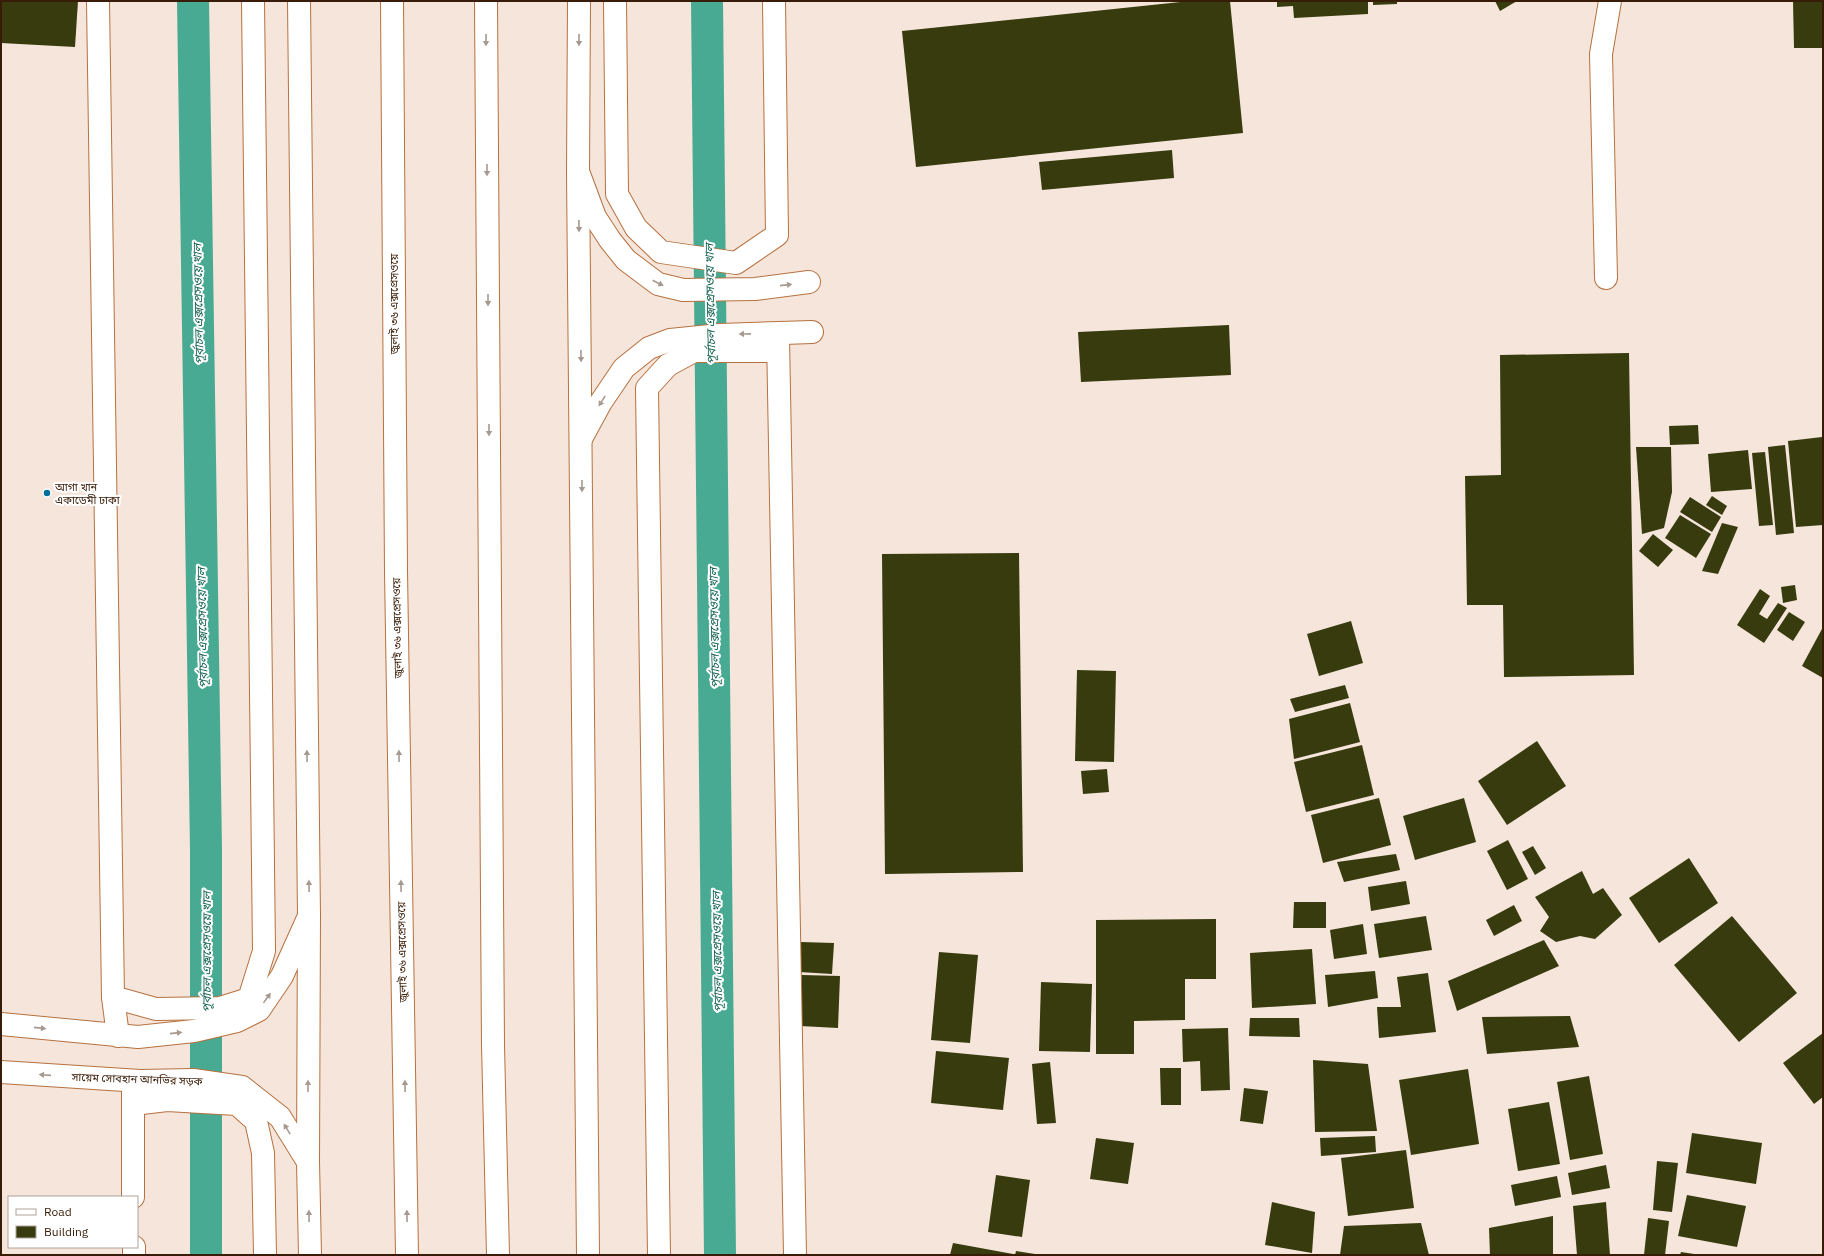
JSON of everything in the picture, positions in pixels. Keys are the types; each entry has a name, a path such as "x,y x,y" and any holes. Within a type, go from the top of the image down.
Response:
{"main road":[{"path":"98,1 113,998 128,1036"},
{"path":"113,998 156,1009 220,1008 249,999 264,951 253,1"},
{"path":"299,1 309,916 308,1162 310,1255"},
{"name":"জুলাই ৩৬ এক্সপ্রেসওয়ে","path":"392,1 396,587 408,1255"},
{"path":"486,1 493,1045 498,1255"},
{"path":"579,1 578,173 582,437 588,1255"},
{"path":"615,1 617,194 636,228 661,252 736,263 777,235 774,1"},
{"path":"1606,278 1601,54 1610,1"},
{"path":"578,173 595,217 610,240 626,260 658,284 683,290 755,289 809,282"},
{"path":"660,1255 648,388 668,365 694,351 778,342 812,332"},
{"path":"582,437 601,402 624,368 649,348 670,340 720,335 778,342"},
{"path":"778,342 795,1255"},
{"path":"1,1024 128,1036 194,1031 237,1022 259,1010 282,976 309,916"},
{"name":"সায়েম সোবহান আনভির সড়ক","path":"1,1072 136,1081 193,1080 239,1095"},
{"path":"133,1196 133,1104 136,1081"},
{"path":"133,1104 239,1095 280,1117 308,1162"},
{"path":"239,1095 256,1121 263,1153 265,1255"}],"building":[{"path":"1,1 78,1 75,47 1,43"},
{"path":"1190,1 1230,1 1243,133 916,167 902,31"},
{"path":"1277,1 1368,1 1368,14 1294,18 1293,6 1277,7"},
{"path":"1373,1 1397,1 1397,4 1373,5"},
{"path":"1495,1 1517,1 1500,11"},
{"path":"1793,1 1823,1 1823,48 1794,48"},
{"path":"1172,150 1174,178 1042,190 1039,162"},
{"path":"1229,325 1231,375 1081,382 1078,332"},
{"path":"1629,353 1634,675 1504,677 1503,605 1467,605 1465,476 1501,475 1500,355"},
{"path":"1698,425 1699,444 1670,445 1669,426"},
{"path":"1822,437 1823,525 1796,527 1788,441"},
{"path":"1785,445 1794,533 1776,535 1768,447"},
{"path":"1636,447 1671,447 1672,492 1664,528 1642,534"},
{"path":"1748,450 1752,489 1711,492 1708,454"},
{"path":"1765,452 1773,525 1759,526 1752,453"},
{"path":"1712,496 1727,506 1722,515 1706,505"},
{"path":"1690,497 1721,517 1712,532 1680,512"},
{"path":"1680,515 1711,534 1696,558 1665,538"},
{"path":"1722,523 1738,527 1718,574 1702,571"},
{"path":"1653,534 1673,550 1658,567 1639,551"},
{"path":"1019,553 1023,872 885,874 882,554"},
{"path":"1795,585 1797,600 1783,603 1781,587"},
{"path":"1760,589 1770,596 1759,614 1767,619 1778,603 1787,608 1764,643 1737,625"},
{"path":"1789,612 1805,622 1793,641 1777,630"},
{"path":"1351,621 1363,663 1319,676 1307,634"},
{"path":"1823,627 1823,678 1802,666"},
{"path":"1077,670 1116,671 1114,762 1075,761"},
{"path":"1345,685 1349,698 1295,712 1290,699"},
{"path":"1350,703 1360,742 1294,759 1289,719"},
{"path":"1537,741 1566,786 1507,825 1478,781"},
{"path":"1362,745 1374,795 1306,812 1294,762"},
{"path":"1107,769 1109,792 1083,794 1081,771"},
{"path":"1379,798 1391,845 1323,863 1311,815"},
{"path":"1464,798 1476,842 1415,860 1403,816"},
{"path":"1508,840 1528,879 1507,890 1487,851"},
{"path":"1533,846 1546,868 1535,875 1522,852"},
{"path":"1396,854 1400,870 1344,882 1337,862"},
{"path":"1689,858 1718,903 1659,943 1629,898"},
{"path":"1582,871 1593,894 1603,888 1622,915 1595,939 1580,936 1556,942 1540,931 1549,917 1535,897"},
{"path":"1406,881 1410,904 1371,911 1368,887"},
{"path":"1294,902 1326,902 1326,928 1293,928"},
{"path":"1514,905 1522,921 1494,936 1486,920"},
{"path":"1426,916 1432,950 1379,958 1374,924"},
{"path":"1732,916 1797,993 1739,1042 1674,965"},
{"path":"1216,919 1216,979 1185,979 1185,1020 1134,1021 1134,1054 1096,1054 1096,920"},
{"path":"1363,924 1367,954 1334,959 1330,930"},
{"path":"1544,940 1559,966 1457,1011 1448,981"},
{"path":"801,942 834,943 832,974 799,972"},
{"path":"1312,949 1316,1004 1252,1008 1250,953"},
{"path":"939,952 978,955 970,1043 931,1040"},
{"path":"1375,971 1378,998 1328,1007 1325,975"},
{"path":"1428,973 1436,1032 1379,1038 1377,1007 1401,1007 1397,977"},
{"path":"802,975 840,976 838,1028 800,1026"},
{"path":"1041,982 1092,984 1090,1052 1039,1051"},
{"path":"1570,1016 1579,1047 1487,1054 1482,1017"},
{"path":"1250,1018 1299,1018 1300,1037 1249,1036"},
{"path":"1228,1028 1230,1090 1201,1091 1200,1061 1183,1062 1182,1029"},
{"path":"1823,1033 1823,1097 1814,1104 1783,1063"},
{"path":"936,1051 1009,1058 1003,1110 931,1103"},
{"path":"1313,1060 1368,1064 1377,1131 1315,1132"},
{"path":"1050,1062 1056,1123 1037,1124 1032,1064"},
{"path":"1160,1068 1181,1068 1181,1105 1161,1105"},
{"path":"1468,1069 1479,1144 1411,1155 1399,1080"},
{"path":"1589,1076 1603,1154 1570,1160 1557,1082"},
{"path":"1244,1088 1268,1091 1263,1124 1240,1121"},
{"path":"1549,1102 1560,1164 1518,1171 1508,1109"},
{"path":"1692,1133 1762,1143 1756,1184 1686,1173"},
{"path":"1375,1136 1376,1152 1321,1156 1320,1138"},
{"path":"1096,1138 1134,1143 1128,1184 1090,1179"},
{"path":"1406,1150 1414,1208 1348,1216 1341,1158"},
{"path":"1657,1161 1678,1163 1672,1212 1653,1210"},
{"path":"1606,1165 1610,1188 1572,1195 1568,1173"},
{"path":"996,1175 1030,1180 1022,1237 988,1232"},
{"path":"1557,1176 1561,1197 1515,1206 1511,1185"},
{"path":"1687,1195 1746,1206 1737,1247 1678,1236"},
{"path":"1272,1202 1315,1212 1312,1253 1265,1245"},
{"path":"1606,1202 1610,1255 1577,1255 1573,1206"},
{"path":"1553,1216 1553,1255 1490,1255 1489,1228"},
{"path":"1648,1218 1669,1221 1665,1255 1644,1255"},
{"path":"1421,1223 1429,1255 1340,1255 1344,1226"},
{"path":"953,1243 1013,1254 1013,1255 950,1255"},
{"path":"1016,1251 1035,1254 1015,1255"},
{"path":"1681,1252 1694,1254 1694,1255 1680,1255"}],"waterway":[{"name":"পূর্বাচল এক্সপ্রেসওয়ে খাল","path":"193,1 206,850 206,1255"},
{"name":"পূর্বাচল এক্সপ্রেসওয়ে খাল","path":"707,1 720,1255"}],"place":[{"name":"আগা খান একাডেমী ঢাকা","path":"47,493"}]}
